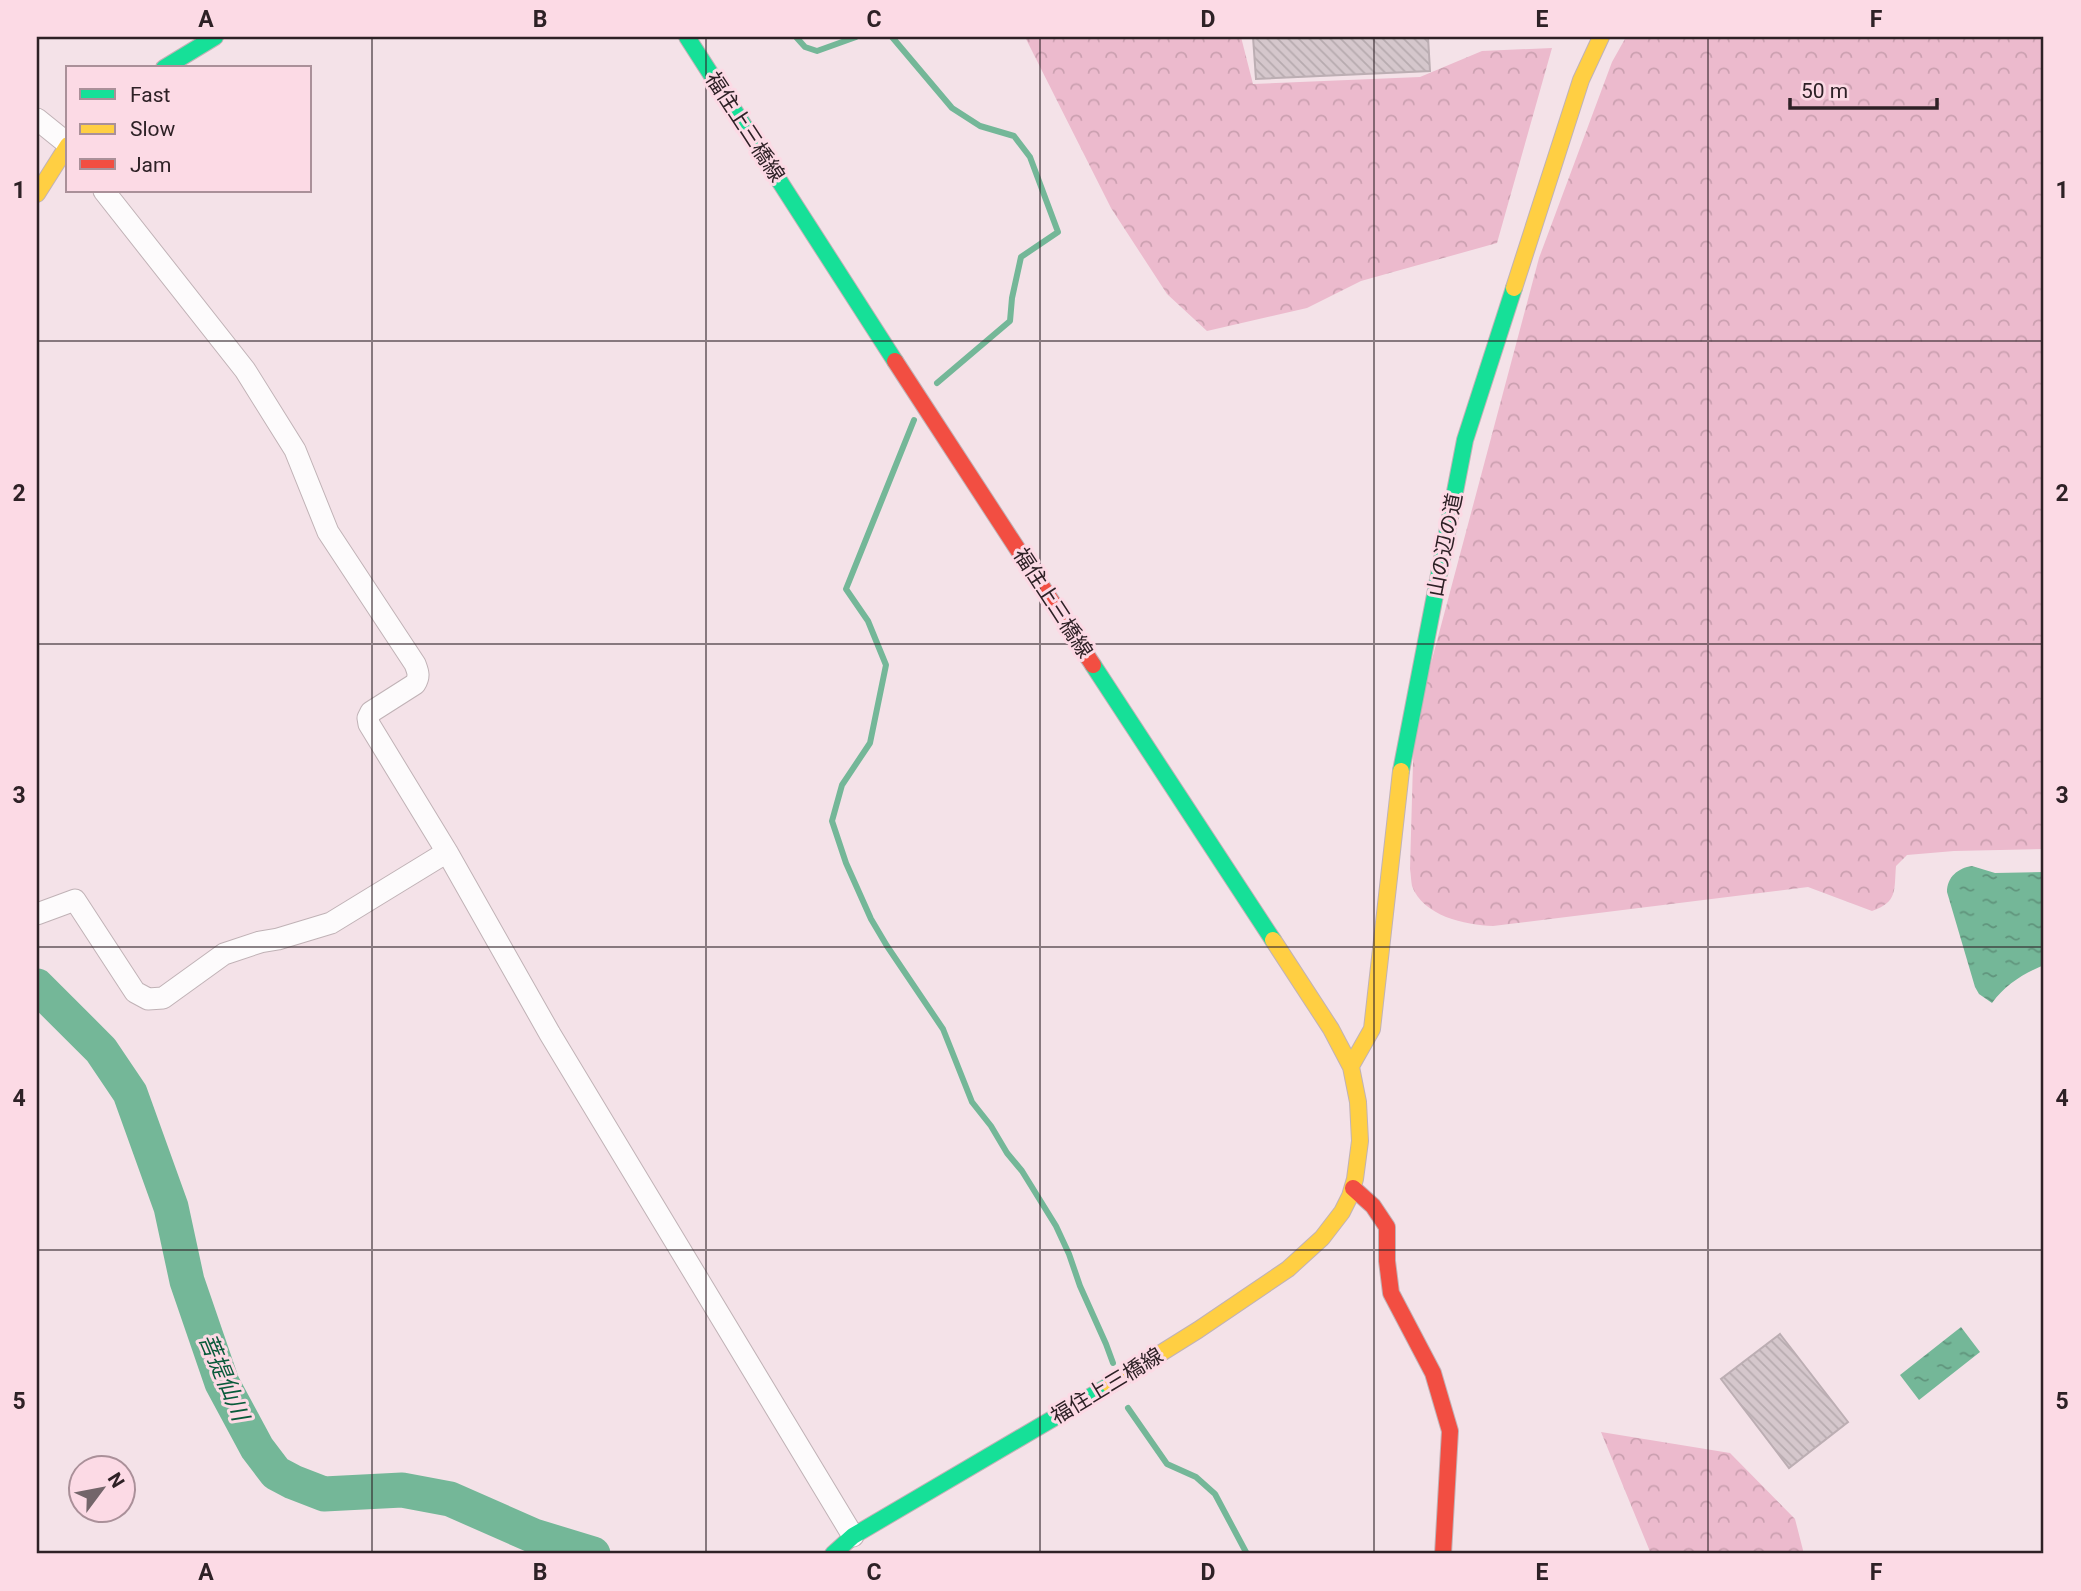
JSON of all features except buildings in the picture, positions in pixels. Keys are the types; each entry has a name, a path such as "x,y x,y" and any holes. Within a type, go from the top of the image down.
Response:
{"main road":[{"path":"167,66 215,37"},
{"name":"福住上三橋線","path":"687,37 1331,1029 1351,1066 1358,1104 1361,1143 1353,1188 1325,1236 1298,1263 1128,1374 853,1536 833,1554"},
{"name":"山の辺の道","path":"1351,1066 1372,1029 1399,783 1465,440 1581,80 1601,37"},
{"path":"37,194 66,148"},
{"path":"1353,1188 1373,1206 1387,1227 1391,1293 1433,1373 1450,1431 1443,1554"}],"street":[{"path":"37,119 66,143"},
{"path":"105,192 245,370 295,450 328,531 415,664 418,672 415,684 371,712 369,724 447,852 550,1034 853,1536"},
{"path":"37,914 75,900 135,992 148,999 163,998 224,954 331,923 447,852"}],"green space":[{"path":"1025,37 1241,37 1253,84 1420,77 1482,51 1552,48 1497,243 1361,281 1307,308 1207,331 1167,294 1111,208"},
{"path":"1626,37 2044,37 2044,849 1907,855 1896,866 1890,899 1872,911 1808,887 1493,926 1470,924 1446,917 1425,905 1417,896 1412,886 1410,869 1414,727 1539,258 1612,62"},
{"path":"1601,1432 1730,1453 1795,1519 1804,1554 1651,1554"}],"water":[{"path":"1972,866 1995,873 2044,872 2044,965 2015,980 1992,1003 1979,994 1975,987 1947,892 1954,874"},
{"path":"1961,1327 1980,1352 1919,1400 1900,1375"}],"waterway":[{"path":"796,37 805,47 817,51 856,37"},
{"path":"892,37 952,108 980,126 1014,136 1030,157 1058,232 1021,257 1010,321 937,383"},
{"path":"914,420 846,589 868,621 886,665 870,743 842,785 832,821 846,863 871,919 943,1029 972,1102 1022,1171 1056,1226 1113,1363"},
{"name":"菩提仙川","path":"37,986 101,1050 130,1093 171,1207 187,1281 222,1383 257,1448 276,1473 324,1494 402,1490 450,1499 534,1536 593,1554"},
{"path":"1128,1408 1167,1464 1196,1477 1215,1494 1247,1554"}],"traffic: fast":[{"path":"167,66 215,37"},
{"path":"687,37 895,361"},
{"path":"1401,771 1465,440 1514,288"},
{"path":"1093,665 1273,940"},
{"path":"833,1554 853,1536 1110,1385"}],"traffic: slow":[{"path":"1514,288 1581,80 1601,37"},
{"path":"37,194 66,148"},
{"path":"1351,1066 1372,1029 1401,771"},
{"path":"1110,1385 1288,1269 1322,1238 1342,1212 1350,1196 1360,1141 1358,1102 1351,1067 1331,1029 1273,940"}],"traffic: jam":[{"path":"895,361 1093,665"},
{"path":"1353,1188 1373,1206 1387,1227 1391,1293 1433,1373 1450,1431 1443,1554"}]}
